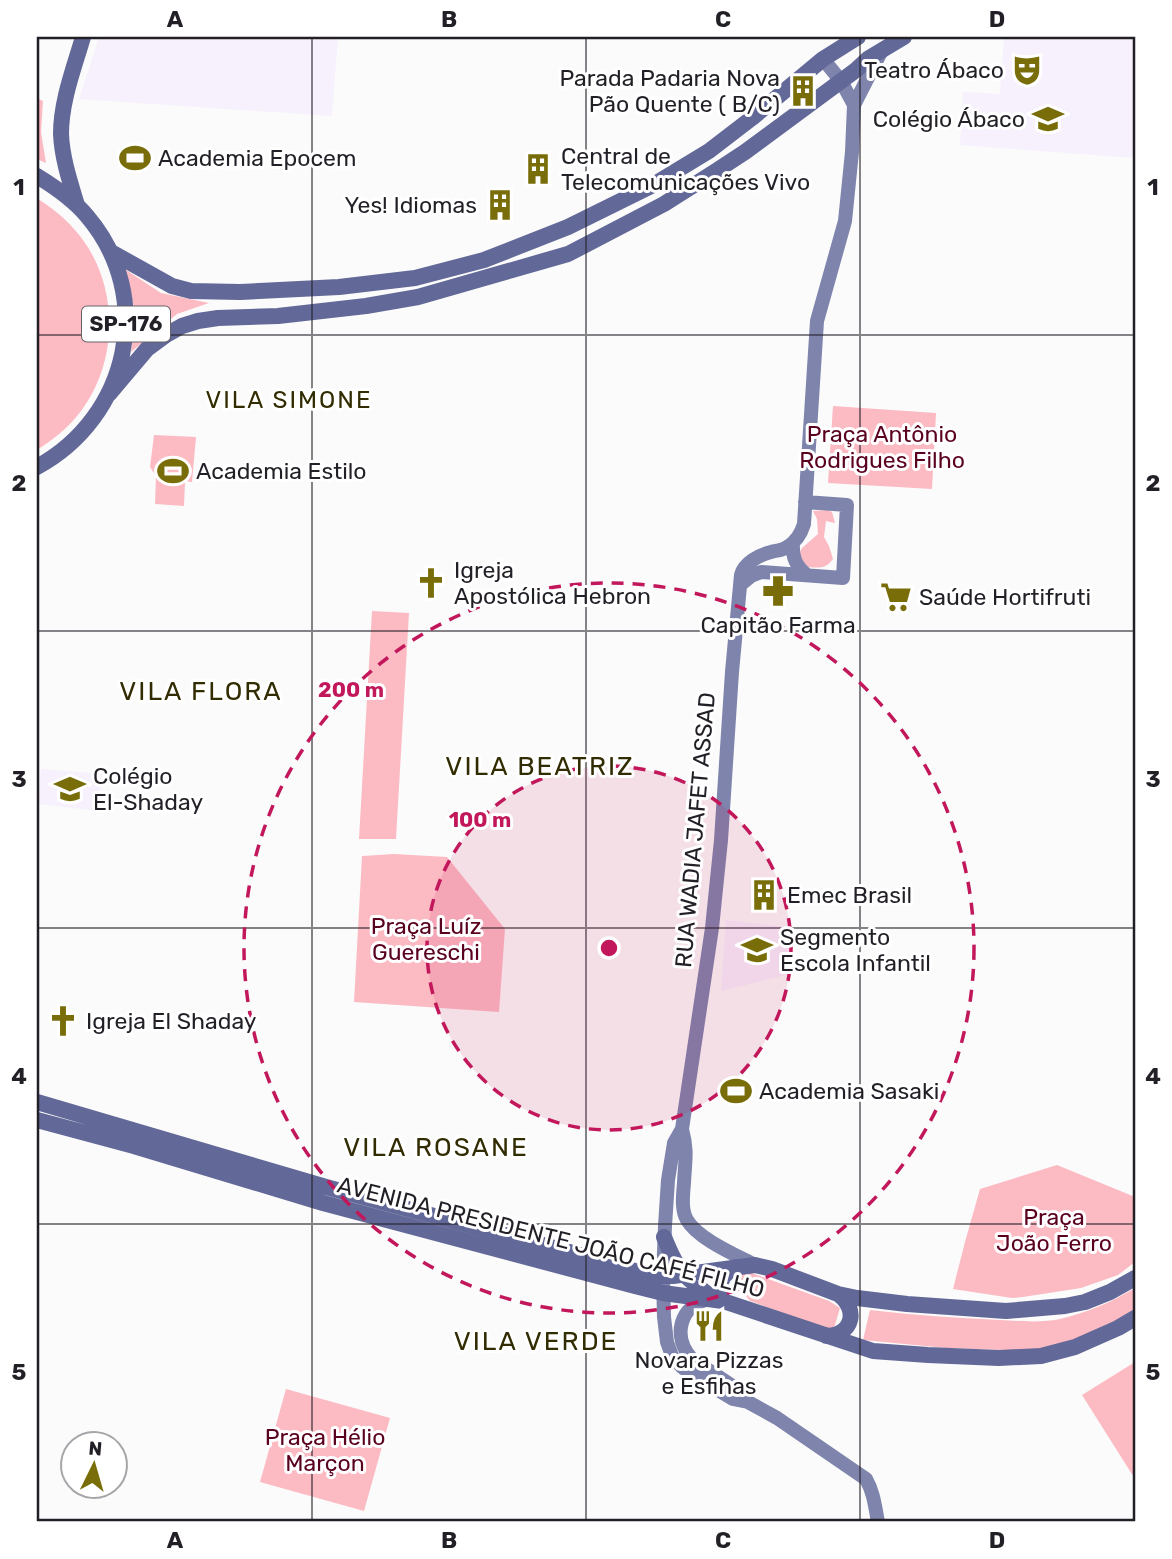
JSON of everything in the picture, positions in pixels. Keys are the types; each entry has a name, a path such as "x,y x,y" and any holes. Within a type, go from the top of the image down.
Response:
{"main road":[{"path":"77,205 61,136 66,99 83,37"},
{"path":"111,252 172,286 191,291 228,292 339,287 415,278 484,260 568,227 653,186 738,130 823,59 858,37"},
{"path":"109,394 147,349 182,326 198,321 325,312 392,302 463,285 568,254 664,204 726,165 869,58 904,37"},
{"name":"SP-176","path":"37,176 77,205 96,227 111,252 126,310 126,329 119,369 109,394 87,428 57,455 37,467"},
{"name":"AVENIDA PRESIDENTE JOÃO CAFÉ FILHO","path":"37,1102 326,1186 553,1247 627,1269 663,1285"},
{"name":"AVENIDA PRESIDENTE JOÃO CAFÉ FILHO","path":"37,1120 323,1203 663,1285 873,1351 928,1356 1041,1356 1075,1348 1135,1318"},
{"path":"664,1237 673,1260 683,1275 716,1300 726,1273 736,1267"},
{"name":"AVENIDA PRESIDENTE JOÃO CAFÉ FILHO","path":"663,1285 683,1275 755,1265 838,1294 869,1300 1006,1311 1065,1307 1085,1302 1111,1292 1135,1278"},
{"path":"826,1336 842,1332 850,1320 847,1301 838,1294"}],"street":[{"path":"807,575 793,558 793,543 804,524 817,321 845,221 854,105 883,49"},
{"path":"823,59 841,81 854,105"},
{"path":"740,585 761,572 843,578 847,505 806,502"},
{"name":"RUA WADIA JAFET ASSAD","path":"793,543 784,550 771,552 750,562 743,568 740,585 722,840 698,1031 682,1129 674,1143 668,1180 663,1285 667,1342 672,1356 693,1376 733,1399 748,1402 777,1418 866,1479 874,1496 878,1522"},
{"name":"RUA WADIA JAFET ASSAD","path":"682,1129 687,1147 683,1201 687,1220 709,1240 755,1265"},
{"name":"RUA WADIA JAFET ASSAD","path":"716,1300 697,1302 687,1311 681,1330 681,1342 692,1359 737,1389 748,1402"}],"shaded area":[{"path":"99,37 338,37 332,116 79,99"},
{"name":"Colégio Ábaco","path":"1004,37 1135,37 1135,158 960,145 963,92 1000,94"},
{"name":"Colégio El-Shaday","path":"41,769 102,774 99,811 38,804"},
{"name":"Segmento Escola Infantil","path":"726,920 786,927 793,973 721,991"}],"green space":[{"path":"37,98 43,101 41,132 46,163 37,159"},
{"path":"37,198 65,220 89,249 107,296 109,321 108,347 102,371 91,395 68,426 37,450"},
{"path":"123,268 161,293 209,303 177,314 131,352 135,313"},
{"name":"Praça Antônio Rodrigues Filho","path":"833,406 936,413 932,489 828,483"},
{"name":"Academia Estilo","path":"154,435 196,437 192,482 185,481 184,506 155,504 156,476 150,467"},
{"path":"813,511 832,512 835,523 826,521 824,537 833,559 822,567 808,567 798,556 802,548 818,534 817,519"},
{"path":"372,611 409,613 396,839 359,839"},
{"name":"Praça Luíz Guereschi","path":"394,854 447,857 505,929 499,1012 354,1002 362,856"},
{"name":"Praça João Ferro","path":"1057,1165 1135,1197 1135,1262 1118,1275 1081,1288 1023,1297 1012,1298 953,1289 980,1189"},
{"path":"749,1272 829,1301 840,1308 834,1328 824,1328 750,1301 735,1282 738,1275"},
{"path":"1135,1288 1135,1310 1116,1323 1090,1337 1035,1351 946,1348 863,1340 870,1310 1045,1321 1089,1310"},
{"path":"1135,1362 1135,1479 1082,1395"},
{"name":"Praça Hélio Marçon","path":"286,1389 390,1418 364,1511 260,1482"}],"place":[{"name":"Teatro Ábaco","path":"1027,70"},
{"name":"Parada Padaria Nova Pão Quente ( B/C)","path":"803,91"},
{"name":"Colégio Ábaco","path":"1048,119"},
{"name":"Academia Epocem","path":"135,158"},
{"name":"Central de Telecomunicações Vivo","path":"538,169"},
{"name":"Yes! Idiomas","path":"500,205"},
{"name":"Academia Estilo","path":"173,471"},
{"name":"Igreja Apostólica Hebron","path":"431,583"},
{"name":"Capitão Farma","path":"778,591"},
{"name":"Saúde Hortifruti","path":"896,597"},
{"name":"Colégio El-Shaday","path":"70,789"},
{"name":"Emec Brasil","path":"764,895"},
{"name":"Segmento Escola Infantil","path":"757,950"},
{"name":"Igreja El Shaday","path":"63,1021"},
{"name":"Academia Sasaki","path":"736,1091"},
{"name":"Novara Pizzas e Esfihas","path":"709,1326"}],"district":[{"name":"VILA SIMONE","path":"289,400"},
{"name":"VILA FLORA","path":"201,691"},
{"name":"VILA BEATRIZ","path":"540,766"},
{"name":"VILA ROSANE","path":"436,1147"},
{"name":"VILA VERDE","path":"536,1341"}]}
